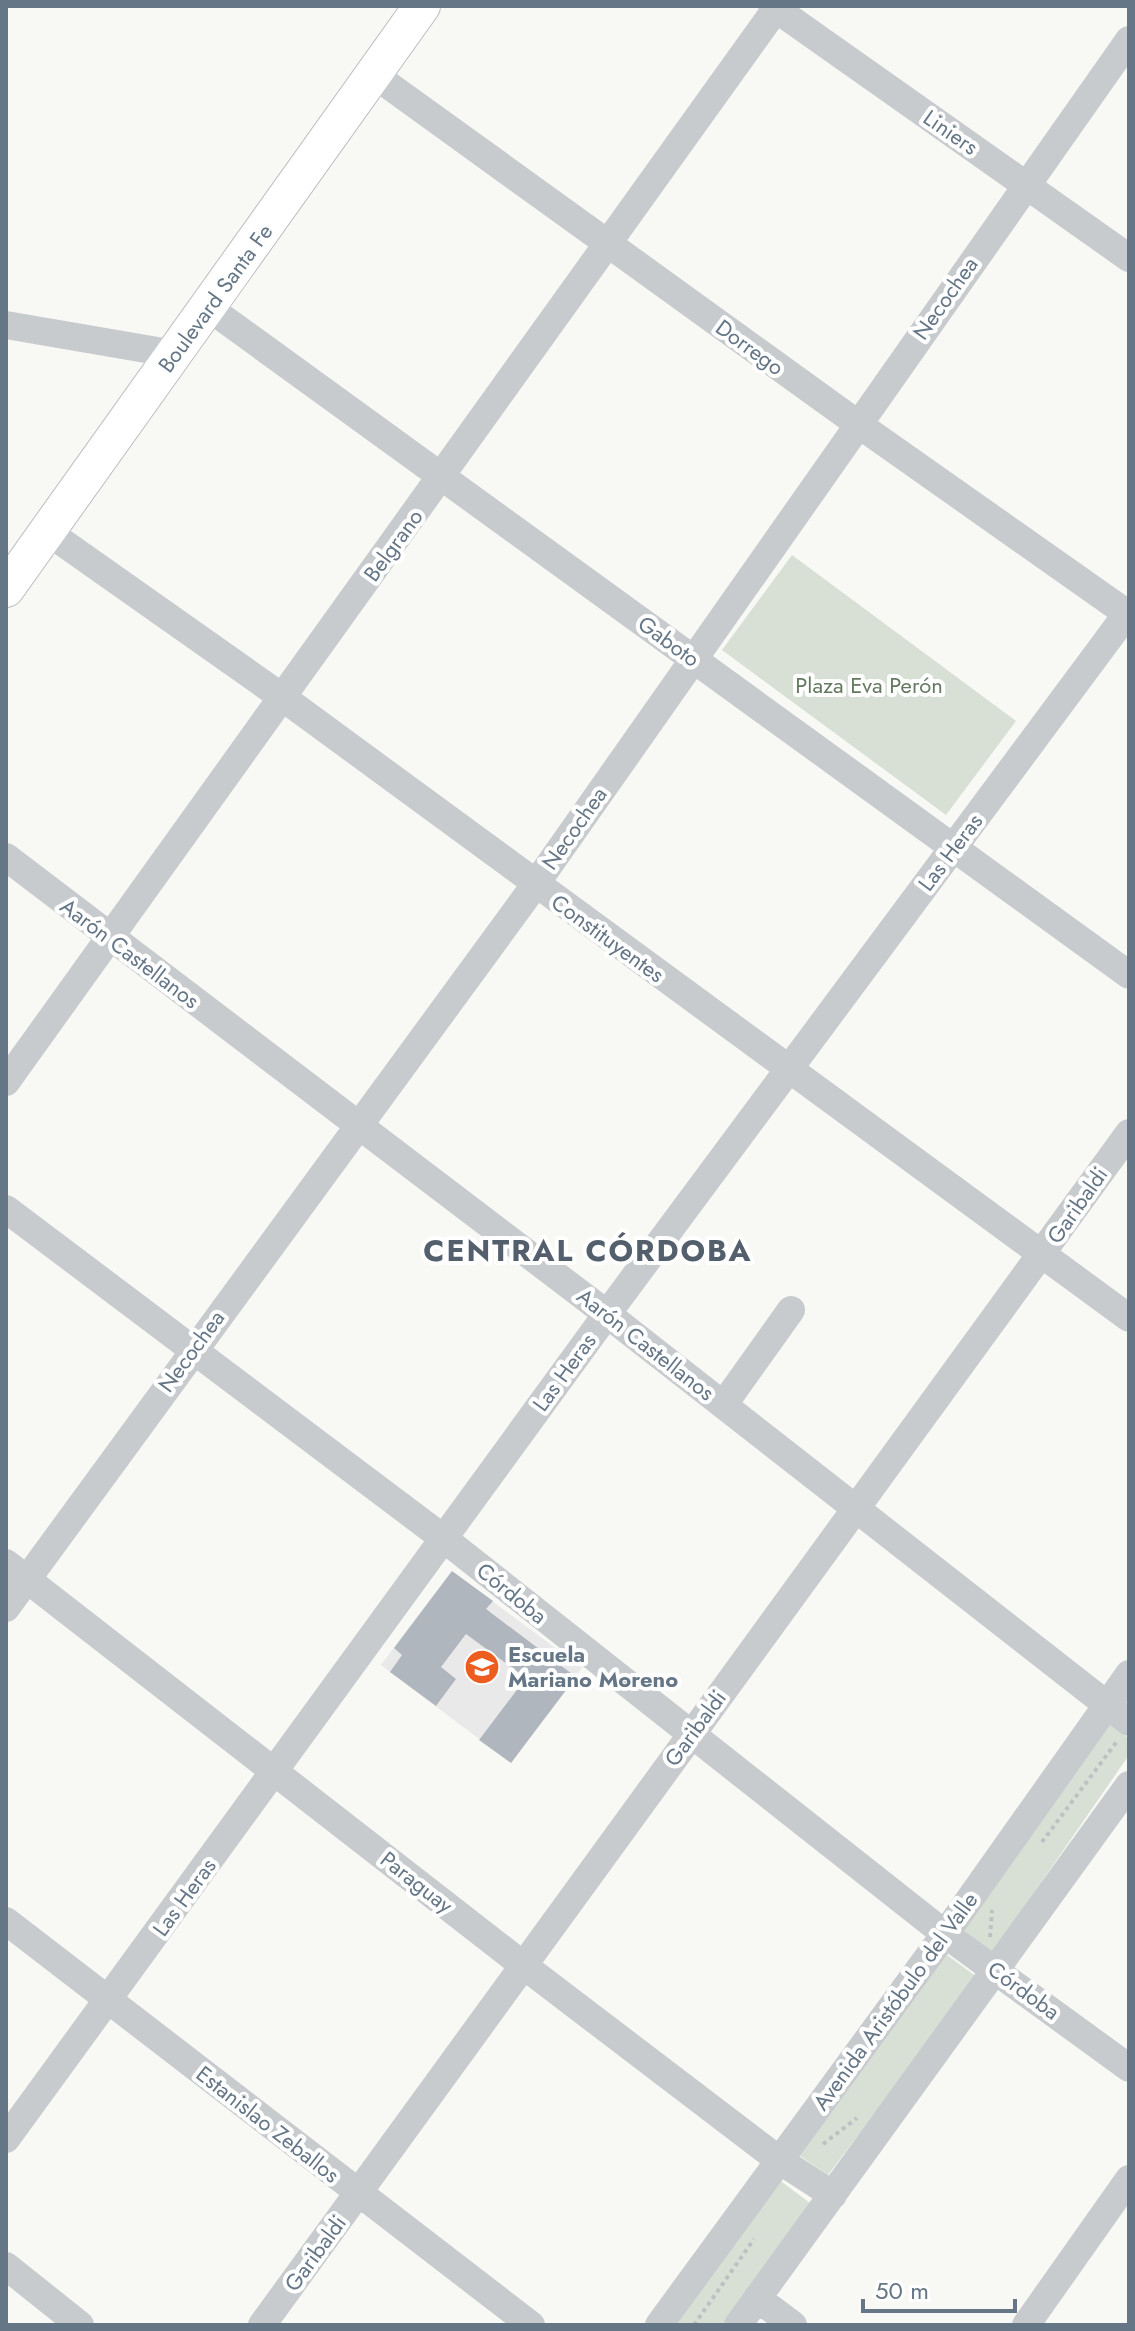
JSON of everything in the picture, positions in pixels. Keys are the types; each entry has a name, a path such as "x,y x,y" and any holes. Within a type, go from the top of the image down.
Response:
{"main road":[{"name":"Boulevard Santa Fe","path":"6,589 422,6"}],"street":[{"name":"Liniers","path":"776,7 1129,258"},
{"name":"Belgrano","path":"6,1082 609,246 776,7"},
{"name":"Necochea","path":"6,1608 16,1572 193,1348 535,885 1024,184 1129,40"},
{"name":"Dorrego","path":"373,74 858,424 1128,613"},
{"name":"Gaboto","path":"209,308 442,479 955,845 1129,975"},
{"path":"6,325 175,354"},
{"name":"Constituyentes","path":"48,532 282,697 1129,1318"},
{"name":"Las Heras","path":"6,2139 607,1314 1128,613"},
{"name":"Aarón Castellanos","path":"6,857 857,1506 1107,1703 1124,1729"},
{"name":"Garibaldi","path":"262,2325 1129,1133"},
{"name":"Córdoba","path":"6,1209 443,1538 690,1736 945,1934 1126,2060"},
{"path":"724,1404 791,1310"},
{"name":"Paraguay","path":"16,1572 523,1965 790,2167 833,2195"},
{"name":"Avenida Aristóbulo del Valle","path":"659,2325 790,2167 945,1934 1129,1674"},
{"path":"738,2325 833,2195 987,1962 1129,1785"},
{"name":"Estanislao Zeballos","path":"6,1921 531,2325"},
{"path":"1026,2325 1129,2179"},
{"path":"6,2266 80,2325"},
{"path":"757,2298 793,2325"}],"path":[{"path":"1038,1848 1124,1729"},
{"path":"987,1962 992,1909"},
{"path":"790,2167 864,2113"},
{"path":"694,2325 740,2264 759,2230"}],"shaded area":[{"name":"Escuela Mariano Moreno","path":"452,1571 582,1668 511,1763 381,1665"}],"green space":[{"name":"Plaza Eva Perón","path":"792,555 1016,721 946,815 722,650"},
{"path":"1109,1721 1129,1739 1129,1755 993,1952 963,1930"},
{"path":"947,1955 977,1977 828,2175 800,2156"},
{"path":"778,2179 810,2203 722,2325 672,2325"}],"building":[{"name":"Escuela Mariano Moreno","path":"452,1571 493,1601 486,1609 576,1677 511,1763 479,1740 526,1678 466,1634 441,1667 456,1679 436,1706 390,1672 402,1655 394,1648"}],"place":[{"name":"Escuela Mariano Moreno","path":"482,1667"}],"district":[{"name":"CENTRAL CÓRDOBA","path":"588,1250"}]}
